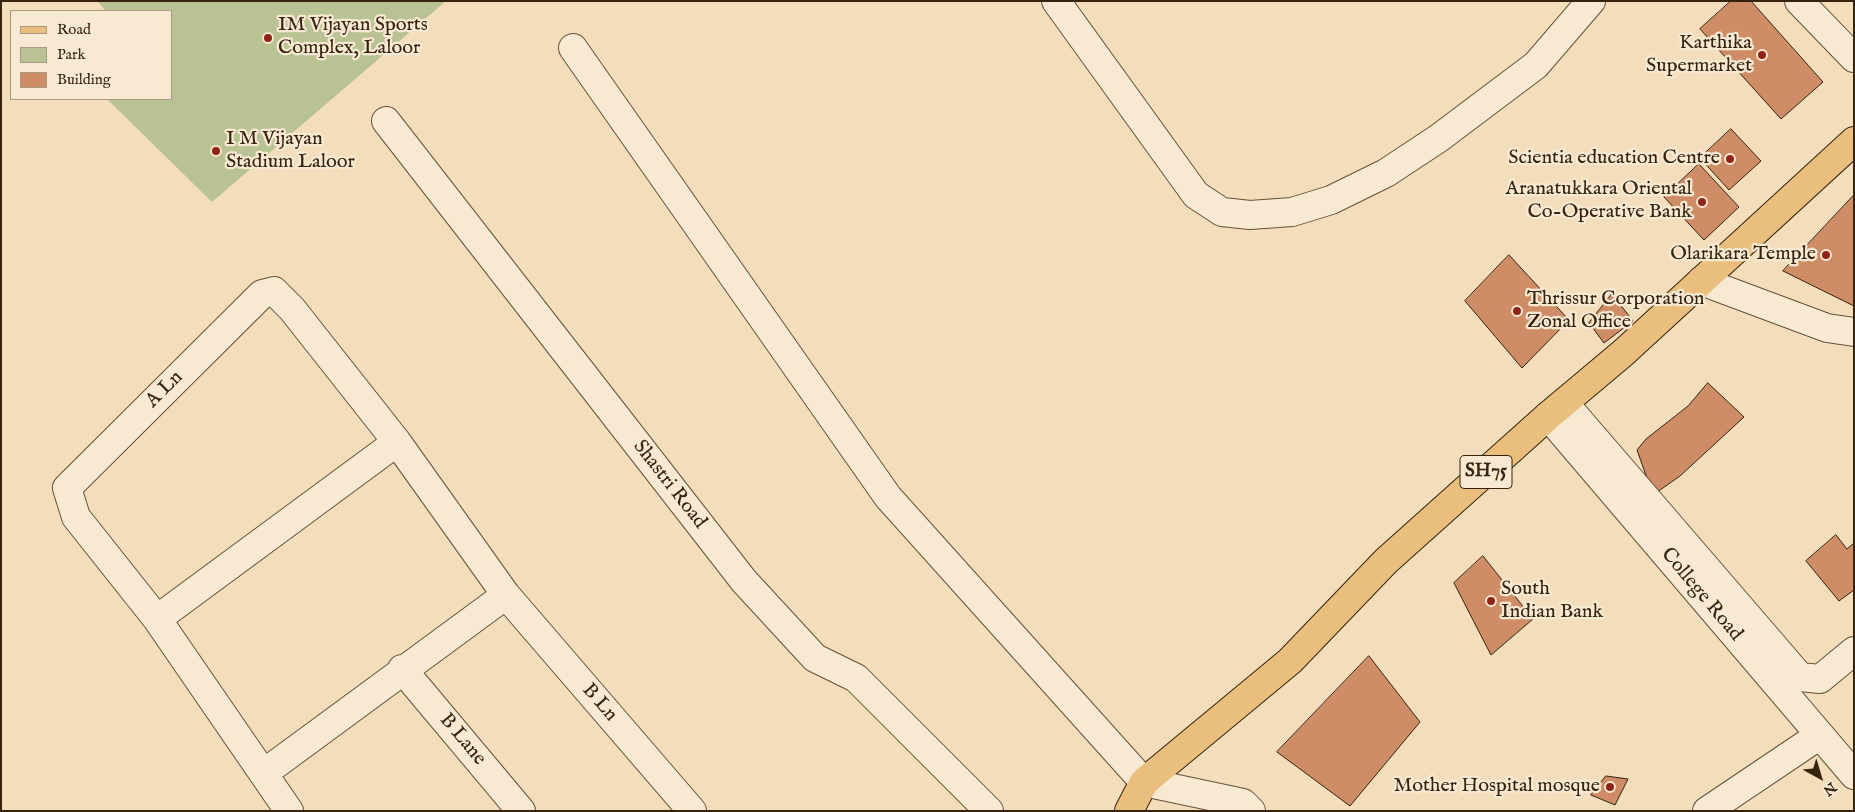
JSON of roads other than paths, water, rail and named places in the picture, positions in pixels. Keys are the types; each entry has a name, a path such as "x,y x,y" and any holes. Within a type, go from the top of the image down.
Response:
{"main road":[{"name":"SH75","path":"1129,811 1144,782 1290,661 1386,561 1623,353 1700,280 1854,141"}],"street":[{"path":"1056,1 1196,195 1222,212 1250,215 1292,212 1332,200 1386,173 1439,138 1536,65 1590,1"},
{"path":"1799,1 1854,58"},
{"path":"573,48 888,497 1144,782 1243,803 1251,811"},
{"name":"Shastri Road","path":"386,121 744,581 815,658 856,678 989,811"},
{"path":"1700,280 1827,328 1854,332"},
{"name":"A Ln","path":"289,811 157,619 76,518 67,488 262,294 274,291 292,309 397,442 506,595"},
{"path":"1556,410 1800,677 1820,679 1854,651"},
{"name":"College Road","path":"1556,410 1820,735 1854,774"},
{"path":"157,619 397,442"},
{"path":"264,773 402,669 506,595"},
{"name":"B Ln","path":"506,595 692,811"},
{"name":"B Lane","path":"402,669 522,811"},
{"path":"1707,811 1820,735"}],"place":[{"name":"IM Vijayan Sports Complex, Laloor","path":"268,38"},
{"name":"Karthika Supermarket","path":"1762,55"},
{"name":"I M Vijayan Stadium Laloor","path":"216,151"},
{"name":"Scientia education Centre","path":"1730,159"},
{"name":"Aranatukkara Oriental Co-Operative Bank","path":"1702,202"},
{"name":"Olarikara Temple","path":"1826,255"},
{"name":"Thrissur Corporation Zonal Office","path":"1517,311"},
{"name":"South Indian Bank","path":"1491,601"},
{"name":"Mother Hospital mosque","path":"1610,787"}]}
